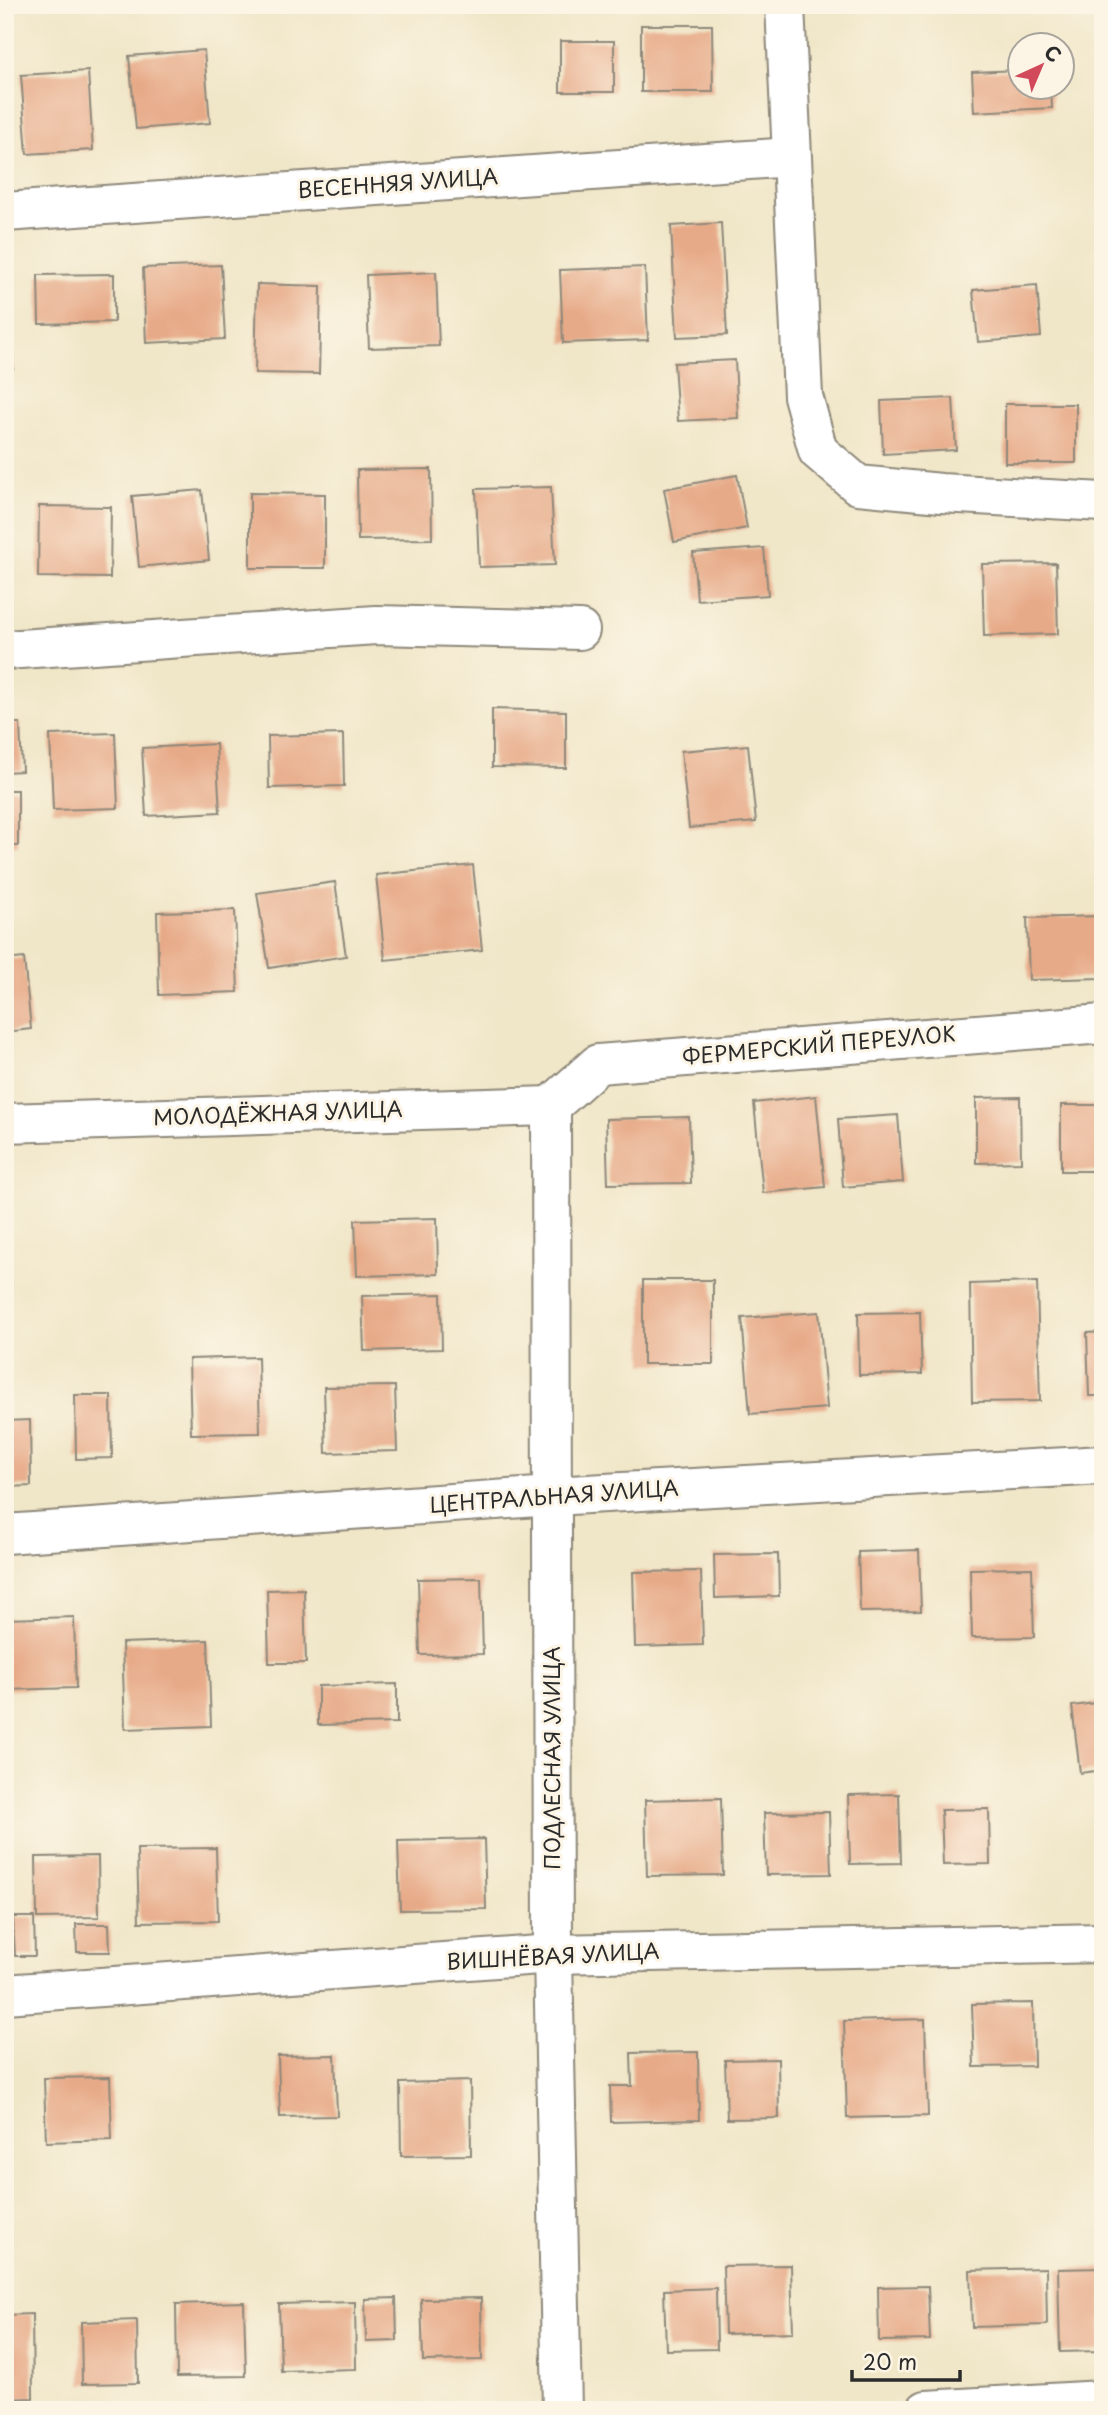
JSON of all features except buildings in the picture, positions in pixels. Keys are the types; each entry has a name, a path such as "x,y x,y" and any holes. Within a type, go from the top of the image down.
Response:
{"street":[{"path":"785,5 803,396 818,451 858,485 941,493 1103,502"},
{"name":"ВЕСЕННЯЯ УЛИЦА","path":"5,212 791,157"},
{"path":"5,650 376,625 580,630"},
{"name":"ФЕРМЕРСКИЙ ПЕРЕУЛОК","path":"551,1105 598,1064 1103,1024"},
{"name":"МОЛОДЁЖНАЯ УЛИЦА","path":"5,1123 551,1105"},
{"name":"ПОДЛЕСНАЯ УЛИЦА","path":"551,1105 553,1954 562,2410"},
{"name":"ЦЕНТРАЛЬНАЯ УЛИЦА","path":"5,1534 552,1496 1103,1465"},
{"name":"ВИШНЁВАЯ УЛИЦА","path":"5,1994 553,1954 1103,1943"},
{"path":"926,2410 1103,2400"}]}
